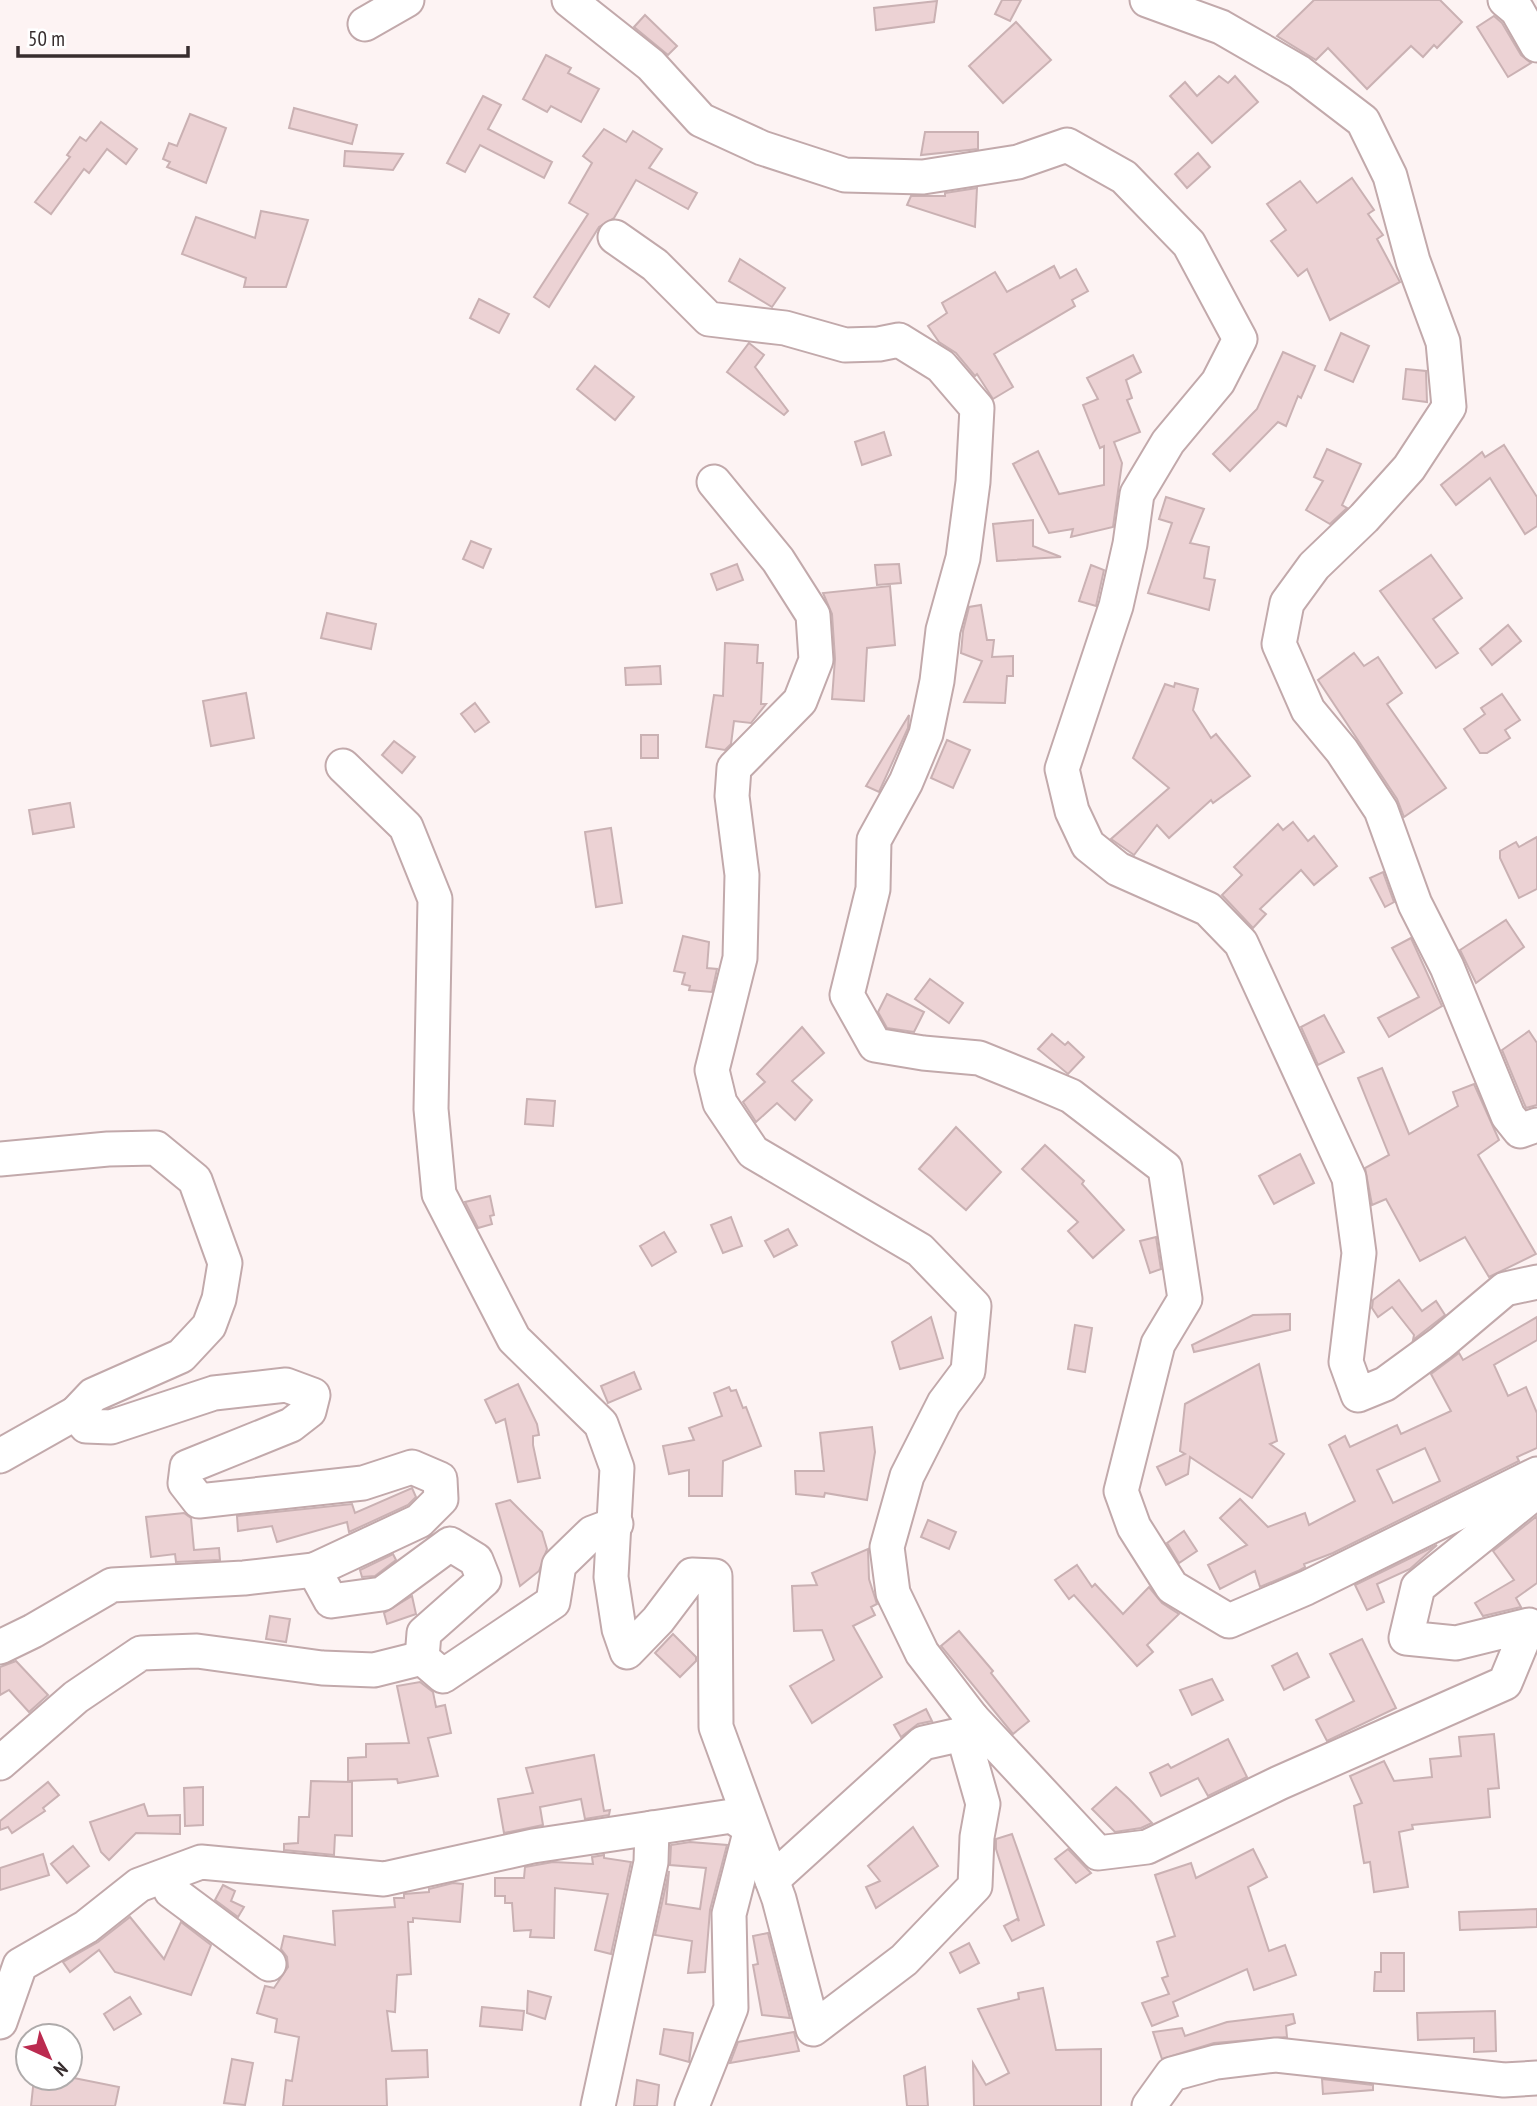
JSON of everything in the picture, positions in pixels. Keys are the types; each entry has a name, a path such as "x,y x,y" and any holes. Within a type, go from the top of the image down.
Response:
{"street":[{"path":"365,24 407,0"},
{"path":"569,0 651,65 701,120 762,148 845,175 923,177 1018,162 1067,145 1124,177 1189,244 1240,339 1218,382 1168,442 1137,494 1130,544 1116,606 1062,769 1072,811 1087,845 1118,869 1208,909 1241,943 1349,1178 1359,1253 1346,1362 1358,1395 1385,1384 1441,1343 1505,1289 1537,1282"},
{"path":"1147,0 1222,27 1298,72 1363,121 1390,176 1413,261 1443,342 1449,407 1409,468 1364,518 1314,566 1287,603 1279,644 1308,710 1342,751 1381,810 1415,904 1447,967 1508,1116 1520,1130 1537,1125"},
{"path":"1505,0 1517,10 1537,45"},
{"path":"615,237 655,265 709,319 785,328 845,345 880,344 899,340 941,366 977,408 973,482 963,558 943,630 937,681 926,734 906,782 874,839 873,888 853,960 847,995 875,1045 979,1058 1031,1079 1071,1096 1165,1168 1185,1299 1158,1345 1121,1491 1133,1527 1172,1587 1229,1620 1306,1588 1537,1474"},
{"path":"714,482 778,560 813,615 816,660 800,701 734,768 732,796 742,875 740,958 712,1070 720,1103 753,1152 920,1250 974,1306 968,1371 944,1403 907,1476 887,1547 893,1592 922,1653 967,1726 1098,1853 1147,1847 1279,1783 1505,1683 1529,1625 1509,1627 1456,1643 1406,1639 1418,1587 1537,1491"},
{"path":"343,766 406,827 435,899 430,1109 439,1194 514,1339 601,1424 617,1468 611,1577 619,1629 627,1652 658,1620 692,1576 715,1576 716,1727 751,1829 772,1880 813,2029 904,1960 975,1885 977,1837 983,1804 967,1726"},
{"path":"0,1159 108,1149 156,1148 195,1180 225,1263 219,1299 209,1326 181,1356 93,1395 76,1413 0,1456"},
{"path":"0,1647 112,1585 244,1578 314,1570 419,1521 441,1499 440,1479 412,1466 363,1483 199,1501 185,1483 187,1467 291,1425 309,1411 313,1395 286,1385 214,1394 111,1427 86,1426 76,1413"},
{"path":"422,1658 443,1676 553,1602 559,1565 592,1533 616,1524"},
{"path":"314,1570 331,1601 382,1594 450,1544 476,1560 484,1580 424,1633 422,1658"},
{"path":"0,1763 76,1697 141,1653 197,1651 322,1668 374,1670 422,1658"},
{"path":"772,1880 923,1743 967,1726"},
{"path":"0,2022 20,1965 86,1927 139,1885 201,1862 384,1879 533,1846 732,1816 751,1829"},
{"path":"597,2106 651,1862 652,1828"},
{"path":"692,2106 731,2008 729,1914 751,1829"},
{"path":"169,1876 171,1891 270,1964"},
{"path":"1149,2106 1172,2074 1216,2062 1276,2055 1504,2093 1537,2078"}],"building":[{"path":"1002,0 1021,0 1010,21 995,14"},
{"path":"1314,0 1440,0 1462,22 1437,48 1434,45 1423,57 1411,46 1367,89 1328,48 1316,60 1277,36"},
{"path":"937,1 934,22 876,30 874,8"},
{"path":"645,15 677,46 668,55 634,27"},
{"path":"1494,16 1502,23 1521,55 1531,63 1508,77 1477,27"},
{"path":"1016,22 1051,60 1003,103 969,66"},
{"path":"546,55 571,68 568,73 599,89 581,122 551,106 547,112 523,99"},
{"path":"1219,76 1228,83 1235,76 1258,102 1212,143 1170,96 1185,82 1197,96"},
{"path":"483,96 501,105 488,129 552,162 544,178 480,145 465,172 447,163"},
{"path":"294,108 357,125 352,144 289,128"},
{"path":"190,114 226,128 206,183 167,167 170,162 163,159 169,143 177,146"},
{"path":"101,122 137,149 126,164 107,149 89,173 84,169 51,214 35,202 70,157 67,155 80,137 86,141"},
{"path":"604,129 626,142 633,131 662,149 649,168 697,193 688,209 636,180 614,218 599,227 549,307 534,297 588,214 569,203 592,163 583,156"},
{"path":"925,132 978,132 978,149 921,155"},
{"path":"345,151 403,154 393,170 344,166"},
{"path":"1198,153 1210,167 1187,188 1175,174"},
{"path":"1352,178 1374,210 1368,214 1383,235 1377,239 1400,282 1330,320 1307,269 1298,276 1271,241 1286,230 1267,204 1300,181 1317,203"},
{"path":"977,188 975,227 907,205 911,196 945,196 945,193"},
{"path":"261,211 308,220 286,287 244,287 246,278 182,254 196,217 255,238"},
{"path":"740,259 785,288 772,307 729,281"},
{"path":"1054,266 1060,278 1076,269 1088,291 1072,300 1075,306 994,354 1013,387 993,399 977,374 975,376 956,353 939,342 928,326 947,313 942,303 995,272 1007,292"},
{"path":"479,299 509,314 499,333 470,318"},
{"path":"1341,333 1369,346 1353,382 1325,370"},
{"path":"749,343 764,355 755,367 788,411 784,415 727,372"},
{"path":"1283,352 1315,366 1301,398 1298,396 1286,426 1278,422 1230,471 1213,454 1257,409"},
{"path":"1133,355 1141,372 1126,380 1132,398 1127,400 1140,432 1114,442 1122,463 1113,527 1071,537 1073,529 1049,533 1013,464 1038,451 1059,494 1104,485 1104,446 1100,448 1083,405 1098,399 1087,378"},
{"path":"595,366 634,397 615,420 577,389"},
{"path":"1406,369 1426,371 1427,402 1403,399"},
{"path":"884,432 891,455 862,465 855,442"},
{"path":"1504,445 1537,497 1537,526 1525,534 1490,478 1456,505 1441,485 1482,452 1485,457"},
{"path":"1327,449 1361,464 1342,505 1347,508 1330,524 1306,510 1323,481 1314,477"},
{"path":"1166,497 1204,509 1190,543 1209,547 1204,578 1215,580 1209,610 1148,593 1172,523 1159,519"},
{"path":"1033,520 1033,546 1061,557 997,561 993,524"},
{"path":"471,541 491,549 483,568 463,559"},
{"path":"1431,555 1462,598 1433,619 1458,653 1436,668 1380,591"},
{"path":"737,564 743,580 717,590 711,574"},
{"path":"899,564 901,583 877,585 875,565"},
{"path":"1091,565 1104,570 1096,606 1079,601"},
{"path":"890,586 895,645 867,648 864,701 832,699 835,659 832,614 823,593"},
{"path":"981,605 987,640 994,640 992,657 1013,656 1013,676 1007,676 1005,703 964,702 982,661 961,653 963,631 969,607"},
{"path":"327,613 376,624 371,649 321,638"},
{"path":"1508,625 1521,641 1492,665 1480,649"},
{"path":"725,643 758,645 757,663 763,663 761,704 766,704 751,723 734,721 731,744 725,750 706,747 714,695 723,696"},
{"path":"1354,653 1364,666 1378,657 1402,693 1387,704 1446,788 1404,817 1397,799 1318,680"},
{"path":"660,666 661,684 626,685 625,668"},
{"path":"1175,683 1198,689 1193,710 1211,738 1216,734 1250,776 1213,803 1211,800 1169,838 1157,825 1134,855 1111,839 1169,788 1133,758 1165,684 1174,687"},
{"path":"246,693 254,738 211,746 203,701"},
{"path":"1502,694 1520,720 1505,730 1510,738 1487,753 1480,753 1464,729 1485,714 1481,708"},
{"path":"475,703 489,722 475,732 461,714"},
{"path":"909,715 908,728 879,792 866,786"},
{"path":"641,735 658,735 658,758 641,758"},
{"path":"947,740 970,750 953,788 931,778"},
{"path":"394,741 415,757 402,773 382,755"},
{"path":"70,803 74,827 33,834 29,810"},
{"path":"1293,822 1308,841 1314,836 1337,866 1314,885 1301,870 1260,909 1266,914 1253,928 1222,895 1242,875 1234,867 1278,824 1283,830"},
{"path":"611,828 622,903 596,907 585,832"},
{"path":"1537,837 1537,889 1519,898 1500,858 1500,851 1516,842 1519,847"},
{"path":"1383,872 1394,902 1385,907 1370,878"},
{"path":"1506,920 1524,947 1476,983 1460,950"},
{"path":"683,936 709,942 707,968 717,969 712,992 689,990 690,986 682,984 685,973 674,971"},
{"path":"1411,938 1442,1006 1389,1037 1378,1018 1419,997 1392,948"},
{"path":"930,979 963,1003 949,1023 915,999"},
{"path":"887,994 924,1012 914,1032 887,1028 878,1012"},
{"path":"1324,1015 1344,1052 1318,1065 1301,1027"},
{"path":"802,1027 824,1053 792,1081 812,1100 795,1120 777,1103 756,1122 743,1102 765,1082 757,1074"},
{"path":"1529,1031 1537,1043 1537,1105 1526,1108 1502,1050"},
{"path":"1052,1034 1065,1045 1068,1042 1084,1057 1068,1074 1038,1049"},
{"path":"1382,1068 1409,1134 1458,1106 1453,1092 1474,1084 1499,1140 1478,1155 1536,1254 1489,1277 1465,1237 1420,1261 1386,1199 1372,1205 1365,1168 1389,1155 1358,1078"},
{"path":"527,1099 555,1101 553,1126 525,1124"},
{"path":"956,1127 1001,1172 966,1210 919,1169"},
{"path":"1045,1145 1084,1181 1082,1184 1124,1230 1093,1258 1068,1231 1078,1222 1022,1169"},
{"path":"1300,1154 1314,1183 1274,1204 1259,1176"},
{"path":"490,1196 494,1215 490,1216 492,1224 478,1228 465,1202"},
{"path":"731,1217 742,1246 723,1253 711,1225"},
{"path":"788,1229 797,1245 774,1257 765,1241"},
{"path":"664,1232 676,1252 652,1266 640,1246"},
{"path":"1156,1237 1161,1269 1150,1273 1140,1241"},
{"path":"1399,1280 1422,1311 1436,1301 1445,1315 1413,1340 1414,1335 1392,1307 1378,1317 1372,1308 1373,1300"},
{"path":"1290,1314 1290,1330 1194,1352 1192,1345 1253,1315"},
{"path":"931,1317 943,1358 900,1369 892,1342"},
{"path":"1537,1317 1537,1340 1494,1365 1508,1396 1526,1387 1537,1413 1537,1448 1517,1457 1519,1461 1333,1553 1304,1564 1305,1567 1298,1571 1260,1587 1255,1571 1220,1589 1208,1565 1247,1545 1220,1518 1240,1499 1268,1527 1305,1513 1309,1525 1355,1501 1329,1445 1345,1436 1350,1447 1397,1425 1401,1434 1451,1411 1431,1374 1459,1353 1463,1360","holes":["1425,1448 1440,1481 1393,1503 1377,1470"]},
{"path":"1075,1325 1092,1328 1085,1372 1068,1369"},
{"path":"1259,1364 1277,1441 1270,1444 1284,1454 1252,1498 1190,1457 1188,1474 1166,1485 1157,1467 1185,1454 1180,1451 1185,1404"},
{"path":"634,1372 641,1389 608,1403 601,1386"},
{"path":"518,1384 537,1424 539,1435 533,1436 533,1445 540,1478 518,1482 505,1419 496,1423 485,1400"},
{"path":"729,1387 731,1391 736,1390 743,1408 746,1407 761,1446 723,1461 722,1496 689,1496 689,1470 669,1474 663,1446 694,1440 689,1428 722,1416 714,1393"},
{"path":"872,1427 875,1452 867,1500 825,1493 824,1497 796,1494 795,1471 824,1471 820,1433"},
{"path":"412,1488 416,1497 408,1505 349,1532 347,1522 277,1542 272,1526 238,1531 237,1516 352,1504 355,1513"},
{"path":"510,1500 542,1532 547,1549 539,1571 520,1586 496,1504"},
{"path":"184,1513 191,1518 194,1550 219,1548 220,1560 176,1562 175,1554 151,1557 146,1517"},
{"path":"1537,1516 1537,1583 1516,1598 1521,1607 1483,1616 1475,1603 1514,1580 1493,1551"},
{"path":"928,1520 956,1532 949,1549 921,1537"},
{"path":"1184,1531 1197,1551 1179,1563 1167,1543"},
{"path":"1437,1545 1410,1569 1377,1584 1384,1602 1367,1610 1355,1585"},
{"path":"868,1549 869,1579 877,1604 871,1607 875,1615 853,1626 882,1677 812,1723 790,1686 834,1660 822,1630 794,1631 792,1586 817,1585 812,1573"},
{"path":"393,1554 396,1560 375,1576 362,1577 360,1570"},
{"path":"1077,1565 1092,1587 1095,1584 1123,1614 1149,1587 1162,1603 1179,1614 1147,1645 1153,1652 1137,1666 1074,1595 1069,1599 1055,1580"},
{"path":"412,1596 416,1614 387,1624 384,1613"},
{"path":"270,1616 290,1619 286,1642 266,1639"},
{"path":"959,1631 993,1671 991,1673 1029,1721 1013,1734 941,1646"},
{"path":"673,1634 696,1657 696,1661 680,1677 655,1653"},
{"path":"1362,1639 1396,1708 1327,1741 1316,1720 1354,1701 1330,1654"},
{"path":"1297,1653 1309,1677 1284,1690 1272,1666"},
{"path":"16,1661 48,1695 29,1712 9,1690 0,1695 0,1667"},
{"path":"1212,1679 1223,1700 1192,1715 1180,1690"},
{"path":"420,1682 433,1692 436,1707 445,1705 451,1733 428,1738 438,1776 398,1783 397,1779 348,1781 348,1758 366,1757 366,1744 409,1743 397,1686"},
{"path":"926,1709 932,1721 918,1724 901,1737 894,1725"},
{"path":"1494,1734 1499,1788 1488,1789 1490,1817 1412,1825 1413,1829 1399,1832 1408,1887 1374,1892 1370,1862 1364,1863 1354,1806 1362,1803 1350,1776 1384,1761 1394,1781 1432,1777 1430,1759 1461,1756 1459,1737"},
{"path":"1228,1739 1247,1777 1208,1796 1198,1778 1161,1796 1150,1773 1168,1764 1171,1768"},
{"path":"594,1755 604,1811 610,1810 609,1815 585,1819 581,1799 540,1807 543,1825 504,1833 498,1799 533,1793 526,1768"},
{"path":"311,1781 352,1782 352,1836 335,1835 334,1855 284,1850 284,1844 298,1843 299,1817 309,1817"},
{"path":"48,1782 59,1795 43,1808 45,1811 12,1833 8,1827 0,1830 0,1821"},
{"path":"203,1787 203,1825 185,1826 184,1788"},
{"path":"1116,1787 1152,1823 1141,1828 1115,1832 1092,1809"},
{"path":"144,1804 148,1816 180,1815 180,1834 136,1833 109,1860 101,1852 90,1822"},
{"path":"913,1827 938,1866 876,1908 866,1887 880,1881 868,1866"},
{"path":"1012,1834 1044,1925 1012,1941 1004,1926 1017,1919 1019,1921 996,1849 996,1839"},
{"path":"690,1842 727,1845 710,1910 705,1972 688,1973 692,1941 655,1935 669,1871 666,1904 700,1909 706,1868 670,1865 671,1845"},
{"path":"73,1846 89,1866 67,1883 51,1864"},
{"path":"1068,1849 1091,1873 1076,1883 1055,1859"},
{"path":"1253,1849 1267,1877 1248,1887 1269,1951 1285,1945 1296,1975 1254,1990 1247,1969 1173,2002 1178,2016 1152,2026 1142,2003 1169,1994 1162,1978 1168,1976 1157,1942 1175,1936 1155,1875 1191,1863 1196,1878"},
{"path":"43,1854 49,1875 0,1890 0,1868"},
{"path":"604,1855 604,1858 631,1862 611,1954 595,1950 608,1894 555,1888 554,1938 530,1937 531,1930 514,1931 512,1903 505,1903 505,1896 495,1896 495,1878 524,1878 525,1867 553,1862 593,1864 592,1857"},
{"path":"453,1883 463,1884 460,1922 413,1918 413,1922 408,1922 411,1974 397,1975 395,2012 387,2011 392,2051 427,2050 428,2077 386,2079 387,2106 283,2106 286,2080 292,2081 299,2037 275,2032 277,2019 257,2013 265,1986 274,1988 288,1967 287,1957 281,1949 284,1936 335,1945 333,1911 395,1907 394,1898 404,1898 404,1894 429,1892 429,1889"},
{"path":"223,1885 235,1891 231,1901 244,1907 238,1917 215,1900"},
{"path":"1537,1909 1537,1927 1460,1930 1459,1912"},
{"path":"130,1917 164,1959 181,1922 211,1945 191,1995 115,1972 99,1950 70,1972 63,1962 98,1942"},
{"path":"768,1933 790,2018 762,2015 753,1965 758,1964 753,1936"},
{"path":"969,1943 979,1963 960,1973 950,1953"},
{"path":"1381,1953 1404,1953 1404,1991 1374,1991 1375,1972 1381,1972"},
{"path":"1043,1988 1056,2050 1101,2049 1101,2106 974,2106 973,2063 986,2085 1009,2073 978,2009 1019,1999 1018,1993"},
{"path":"528,1991 551,1997 545,2019 527,2013"},
{"path":"130,1997 141,2014 114,2030 104,2014"},
{"path":"482,2007 524,2011 522,2030 480,2026"},
{"path":"1495,2011 1496,2051 1474,2052 1474,2038 1418,2040 1417,2013"},
{"path":"1293,2014 1295,2023 1286,2026 1287,2037 1214,2043 1162,2059 1153,2032 1182,2028 1185,2036 1227,2022"},
{"path":"664,2029 693,2033 689,2062 660,2054"},
{"path":"794,2032 799,2051 730,2063 738,2042"},
{"path":"232,2059 253,2063 245,2105 224,2103"},
{"path":"925,2067 928,2106 907,2106 904,2076"},
{"path":"1322,2079 1373,2085 1373,2090 1323,2094"},
{"path":"84,2080 119,2087 115,2106 31,2106 32,2092 84,2092"},
{"path":"637,2080 659,2085 657,2106 634,2106"}]}
